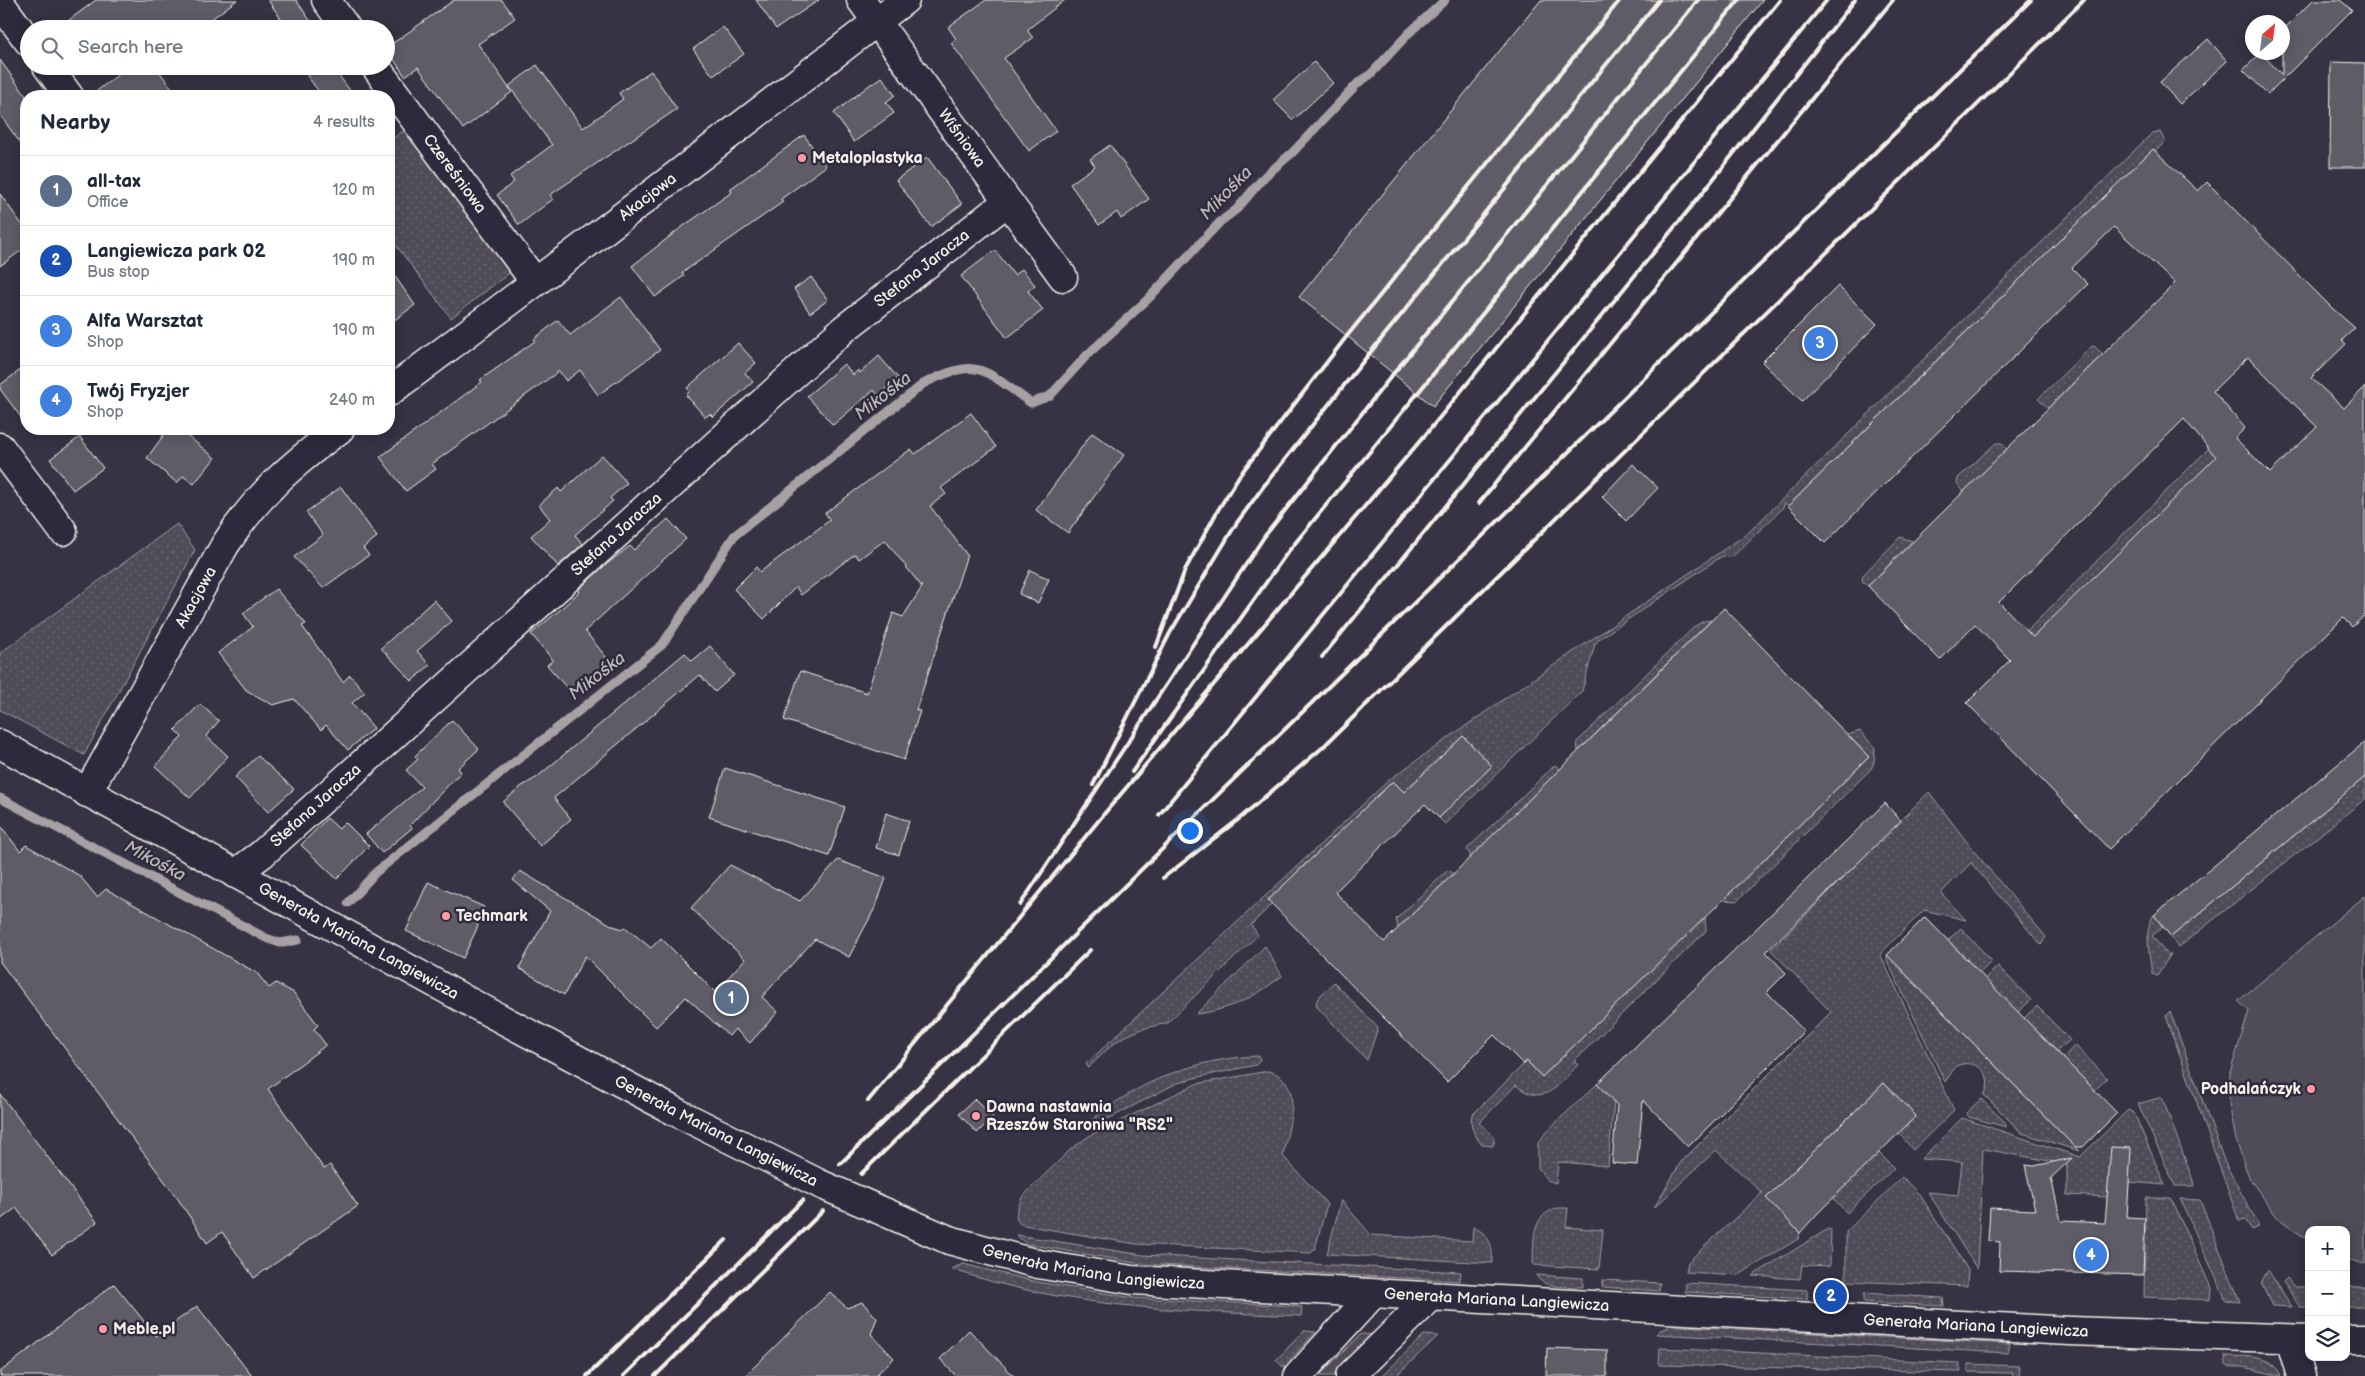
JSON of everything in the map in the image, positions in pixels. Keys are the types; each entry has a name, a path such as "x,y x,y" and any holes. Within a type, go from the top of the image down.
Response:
{"street":[{"path":"326,0 340,20"},
{"name":"Akacjowa","path":"395,387 535,282 869,10 905,0"},
{"path":"0,3 20,30"},
{"name":"Wiśniowa","path":"869,10 1063,277"},
{"path":"54,75 65,90"},
{"name":"Czereśniowa","path":"382,75 393,90"},
{"name":"Czereśniowa","path":"395,93 535,282"},
{"name":"Stefana Jaracza","path":"235,874 262,854 844,329 1007,202"},
{"name":"Akacjowa","path":"87,793 243,516 283,473 324,435"},
{"path":"0,447 63,531"},
{"name":"Generała Mariana Langiewicza","path":"0,744 235,874 678,1113 820,1184 949,1240 1038,1264 1132,1280 2070,1331 2300,1339"},
{"path":"1298,1376 1373,1294"},
{"path":"1350,1376 1431,1297"},
{"path":"2300,1339 2301,1376"},
{"path":"2350,1339 2365,1339"}],"shaded area":[{"path":"410,126 517,267 451,318 395,244 395,137"},
{"path":"2160,132 2165,142 2156,151 2153,149 1788,506 1785,503 1782,509 1732,557 1722,556 1599,639 1595,644 1582,691 1445,824 1439,818 1492,766 1463,736 1404,792 1393,781 1310,867 1306,863 1269,900 1272,904 1251,925 1258,935 1167,1023 1142,1029 1124,1037 1113,1044 1088,1068 1086,1064 1390,779 1748,533 2152,133"},
{"path":"2094,346 2103,354 2048,408 2038,399"},
{"path":"1996,443 2001,443 2007,449 1964,492 1957,483 1958,478"},
{"path":"2209,448 2217,457 2011,660 2031,635 2027,631"},
{"path":"177,524 195,550 84,755 0,710 0,653"},
{"path":"1900,537 1912,541 1868,586 1862,581 1863,575"},
{"path":"1711,620 1578,751 1577,742 1695,626 1704,621"},
{"path":"1860,731 1875,748 1874,762 1871,769 1737,901 1722,900 1869,757 1848,735"},
{"path":"1555,765 1560,769 1471,857 1467,849"},
{"path":"2365,777 2365,799 2179,947 2171,937"},
{"path":"1929,792 1973,850 2046,937 2041,945 1971,863 1941,893 1966,920 1924,910 1880,954 1954,1110 1913,1150 1899,1133 1916,1116 1884,1083 1766,1198 1800,1233 1798,1239 1739,1275 1686,1272 1688,1262 1762,1193 1716,1150 1654,1208 1681,1162 1831,1012 1771,950"},
{"path":"1448,870 1454,874 1398,928 1396,919"},
{"name":"Podhalańczyk","path":"2365,896 2365,1264 2350,1260 2350,1226 2305,1226 2305,1238 2277,1217 2249,1178 2236,1140 2229,1103 2230,1073 2249,1011 2238,1001"},
{"path":"2154,915 2163,927 2152,936 2168,956 2171,954 2157,975 2152,973 2148,943 2149,927"},
{"path":"1705,917 1706,931 1574,1061 1578,1065 1557,1086 1543,1094 1535,1095 1526,1092 1516,1085 1479,1123 1494,1139 1493,1146 1482,1145 1473,1131 1472,1115 1527,1061 1542,1077"},
{"path":"1961,928 1992,961 1980,973 1948,940"},
{"path":"1265,946 1282,976 1252,996 1231,1006 1196,1014"},
{"path":"1887,955 2079,1151 2022,1133 1984,1095 1988,1081 1986,1075 1977,1066 1963,1064 1956,1066 1945,1082 1887,960"},
{"path":"1998,966 2031,1000 2018,1012 1985,979"},
{"path":"1334,982 1378,1028 1367,1060 1318,1008 1316,1003 1318,998"},
{"path":"2037,1006 2070,1040 2057,1051 2024,1018"},
{"path":"2170,1011 2225,1163 2259,1226 2252,1230 2245,1219 2239,1221 2166,1016"},
{"path":"2075,1045 2107,1078 2095,1090 2063,1058"},
{"path":"1259,1056 1260,1060 1256,1065 1194,1078 1175,1084 1093,1127 1088,1123 1126,1096 1168,1075 1212,1062"},
{"path":"1268,1071 1280,1076 1287,1084 1291,1095 1292,1107 1283,1156 1327,1204 1315,1249 1311,1253 1136,1244 1020,1224 1016,1218 1022,1197 1070,1150 1089,1136 1196,1084"},
{"path":"1597,1084 1614,1101 1608,1166 1558,1162 1556,1183 1547,1180 1538,1168 1538,1143 1547,1131"},
{"path":"2162,1097 2195,1186 2175,1186 2138,1104"},
{"path":"1981,1099 2006,1123 2006,1127 1969,1117 1966,1113"},
{"path":"2128,1110 2134,1113 2165,1185 2129,1182 2128,1198 2067,1195 2067,1164 1983,1149 1977,1269 1928,1192 1958,1195 1962,1162 1921,1159 1962,1118 2080,1157"},
{"path":"1879,1153 1894,1168 1847,1213 1833,1198"},
{"path":"1902,1177 1920,1195 1968,1270 1967,1286 1846,1281 1846,1232"},
{"path":"2146,1198 2171,1198 2211,1288 2210,1300 2144,1297"},
{"path":"2180,1199 2200,1200 2240,1302 2226,1300"},
{"path":"1341,1200 1371,1235 1472,1241 1473,1227 1487,1237 1492,1251 1492,1263 1327,1254"},
{"path":"1558,1208 1568,1208 1566,1227 1603,1230 1599,1269 1533,1265 1535,1230 1538,1223 1542,1217"},
{"path":"1828,1229 1831,1230 1830,1266 1802,1265 1800,1279 1752,1276"},
{"path":"1016,1235 1143,1255 1461,1272 1460,1281 1142,1264 1027,1244"},
{"path":"963,1264 1037,1282 1134,1298 1298,1306 1302,1307 1301,1316 1168,1309 1080,1300 993,1282 951,1269"},
{"path":"2268,1270 2292,1307 2272,1306 2261,1283"},
{"path":"1536,1275 1583,1278 1583,1287 1550,1285 1540,1280"},
{"path":"2287,1278 2294,1287 2305,1287 2305,1307 2300,1307 2283,1282"},
{"path":"1603,1280 1660,1283 1659,1291 1602,1287"},
{"path":"1686,1283 1807,1290 1807,1299 1685,1292"},
{"path":"2350,1287 2365,1287 2365,1307 2350,1307"},
{"path":"1864,1293 1943,1298 1944,1306 1864,1302"},
{"path":"1673,1326 2010,1344 2008,1353 1656,1334 1660,1330"},
{"path":"1304,1331 1316,1332 1283,1367 1276,1360"},
{"path":"1361,1334 1378,1335 1336,1376 1319,1376"},
{"path":"1424,1335 1438,1336 1396,1376 1382,1376"},
{"path":"1660,1348 1959,1363 1961,1372 1659,1365"},
{"path":"2225,1356 2264,1360 2271,1363 2281,1376 2243,1367 2229,1367 2226,1365"},
{"path":"1968,1364 2020,1366 2019,1376 2013,1376 2012,1373 1968,1372"}],"building":[{"path":"96,0 237,0 210,20 69,20"},
{"path":"268,0 296,0 310,20 282,20"},
{"path":"454,0 502,0 515,18 478,44 512,92 463,129 418,67 405,76 395,61 395,42"},
{"path":"756,0 819,0 776,29"},
{"path":"986,0 1065,0 1027,30 1033,38 1004,58 1056,131 1029,151 951,43 956,39 948,27"},
{"path":"1541,0 1763,0 1433,406 1299,297"},
{"path":"2313,0 2340,0 2352,10 2268,94 2243,70 2254,60 2268,60 2282,75 2282,60 2290,60 2290,23"},
{"path":"723,27 744,54 713,76 693,49"},
{"path":"2208,39 2227,61 2180,104 2160,82"},
{"path":"0,60 22,90 20,90 20,143 0,115"},
{"path":"1314,62 1333,83 1293,120 1273,100"},
{"path":"2331,62 2365,63 2365,167 2330,167"},
{"path":"537,65 583,128 623,99 619,93 651,71 677,109 550,195 553,199 519,225 497,195 514,182 510,176 552,145 509,86"},
{"path":"118,75 162,75 173,90 98,90"},
{"path":"307,75 339,75 350,90 318,90"},
{"path":"882,77 895,95 886,102 894,113 854,142 834,113"},
{"path":"804,135 826,166 781,199 783,202 682,273 684,276 655,297 632,266 682,227 732,192 730,189"},
{"path":"1110,145 1149,199 1121,219 1117,212 1099,225 1070,184 1095,166 1090,159"},
{"path":"2153,149 2198,191 2207,182 2332,308 2355,328 2342,340 2346,344 2311,378 2344,408 2365,387 2365,615 2352,627 2343,618 2109,849 1967,703 2010,660 1975,624 1940,660 1868,586 2175,283 2114,227 2072,268 2088,284 1825,543 1788,506","holes":["2248,357 2317,427 2270,473 2235,438 2245,428 2213,391","2184,419 2216,457 2033,637 1999,602"]},
{"path":"927,157 962,204 931,227 896,180"},
{"path":"0,194 20,222 20,251 0,266"},
{"path":"995,250 1014,275 1022,269 1035,285 1028,291 1043,310 1007,338 961,276"},
{"path":"395,277 415,305 395,320"},
{"path":"811,277 828,300 810,313 794,289"},
{"path":"1838,286 1877,324 1802,401 1762,362"},
{"path":"621,297 660,350 598,395 580,370 566,381 559,371 432,464 436,469 406,491 380,457 482,382 480,380 535,341 534,339 558,320 570,335"},
{"path":"738,343 756,363 745,373 753,382 713,417 710,414 705,417 686,395 690,391 687,388"},
{"path":"879,356 898,378 878,395 874,390 833,425 807,396 844,364 853,375 858,370 860,373"},
{"path":"20,370 20,416 0,389 0,385"},
{"path":"971,413 996,447 941,488 946,494 930,506 967,555 916,710 920,711 904,760 784,720 800,671 867,693 893,613 903,617 922,587 885,540 859,559 855,554 801,595 796,587 764,619 734,589 756,567 760,572 830,520 825,513 911,449 915,454"},
{"path":"1092,433 1124,455 1068,533 1036,510"},
{"path":"164,435 186,435 215,458 194,484 183,476 177,483 147,458"},
{"path":"80,437 103,468 73,490 50,459"},
{"path":"602,455 627,483 610,498 613,501 575,535 583,544 558,566 531,536 550,519 539,505 558,488 561,492"},
{"path":"1633,464 1658,488 1626,521 1602,497"},
{"path":"341,487 377,537 363,548 369,555 323,588 294,557 323,535 306,512"},
{"path":"668,519 686,539 585,631 614,667 573,695 547,665 553,660 531,634 562,608 603,567 630,546 634,550"},
{"path":"1030,570 1049,579 1038,603 1019,594"},
{"path":"276,589 306,624 302,626 343,682 350,675 365,692 352,703 374,728 348,750 326,725 321,730 294,699 273,705 246,690 218,653 253,627 243,613"},
{"path":"434,600 452,621 417,651 430,665 412,681 381,648"},
{"path":"1724,608 1869,757 1542,1077 1527,1061 1523,1064 1494,1035 1447,1082 1268,900 1393,781 1404,792 1463,736 1492,766 1439,818 1425,804 1335,892 1384,942"},
{"path":"710,646 734,675 715,692 700,675 554,798 571,819 540,846 503,802 522,786 536,778 685,653 692,661"},
{"path":"200,704 219,721 206,736 228,756 190,798 155,766 182,737 175,730"},
{"path":"452,720 479,749 458,768 461,772 410,825 412,828 382,853 366,834 422,787 406,770 418,759 415,756"},
{"path":"2365,742 2365,777 2171,937 2154,915"},
{"path":"258,756 294,789 268,812 235,777"},
{"path":"725,768 845,807 829,856 709,817"},
{"path":"1885,803 1901,821 1766,952 1786,973 1767,992 1804,1031 1688,1147 1643,1100 1637,1165 1612,1163 1617,1105 1597,1084"},
{"path":"886,813 909,821 899,855 876,848"},
{"path":"327,818 339,829 345,822 369,846 337,879 301,845"},
{"path":"0,825 20,851 26,845 80,876 97,897 106,889 257,973 269,988 276,983 294,993 318,1025 314,1029 326,1045 268,1089 324,1169 330,1165 358,1206 254,1278 222,1232 207,1243 178,1199 0,962"},
{"path":"838,860 886,878 876,906 849,957 815,939 762,997 778,1012 750,1043 735,1029 729,1036 686,997 656,1027 585,956 564,995 519,968 550,911 513,880 520,871 613,926 623,929 625,927 651,948 661,938 715,992 745,959 691,908 730,865 800,901"},
{"name":"Techmark","path":"428,882 484,907 477,924 478,926 463,958 406,931"},
{"path":"1925,917 2117,1113 2083,1147 2075,1147 1887,955"},
{"path":"1884,1083 1916,1116 1800,1233 1766,1198"},
{"path":"0,1094 97,1222 52,1255 16,1208 0,1220"},
{"name":"Dawna nastawnia Rzeszów Staroniwa \"RS2\"","path":"975,1099 993,1117 977,1133 959,1114"},
{"path":"2111,1147 2131,1148 2127,1217 2145,1218 2143,1275 1999,1271 2000,1242 1988,1241 1990,1208 2035,1210 2025,1165 2034,1166 2072,1158 2051,1178 2061,1221 2105,1223"},
{"name":"Meble.pl","path":"114,1284 156,1336 197,1306 252,1376 0,1376 0,1372"},
{"path":"830,1292 847,1308 862,1302 877,1318 871,1334 894,1358 875,1376 745,1376"},
{"path":"969,1330 1014,1376 956,1376 940,1359"},
{"path":"1547,1348 1607,1350 1607,1376 1546,1376"}],"waterway":[{"name":"Mikośka","path":"348,903 376,872 662,645 734,536 923,384 957,370 970,369 980,370 991,375 1031,403 1050,396 1087,355 1148,299 1220,222 1237,209 1265,176 1292,153 1358,83 1371,74 1408,34 1445,0"},
{"name":"Mikośka","path":"0,798 266,938 280,943 298,940"}],"railway":[{"path":"1156,647 1185,570 1239,476 1347,336 1620,0"},
{"path":"1093,785 1170,633 1236,524 1263,487 1369,354 1659,0"},
{"path":"1020,905 1264,537 1393,374 1698,0"},
{"path":"1132,772 1287,553 1739,0"},
{"path":"868,1101 1104,814 1431,428 1780,0"},
{"path":"1159,815 1827,0"},
{"path":"1322,657 1700,196 1855,0"},
{"path":"1479,503 1893,0"},
{"path":"840,1164 2031,0"},
{"path":"1163,878 1239,819 1322,748 2084,0"},
{"path":"861,1174 1090,950"},
{"path":"624,1376 803,1200"},
{"path":"655,1376 823,1211"},
{"path":"587,1376 726,1240"}],"place":[{"name":"Metaloplastyka","path":"802,158"},
{"name":"Alfa Warsztat","path":"1820,343"},
{"name":"Techmark","path":"446,916"},
{"name":"all-tax","path":"731,998"},
{"name":"Podhalańczyk","path":"2311,1089"},
{"name":"Dawna nastawnia Rzeszów Staroniwa \"RS2\"","path":"976,1116"},
{"name":"Twój Fryzjer","path":"2091,1255"},
{"name":"Langiewicza park 02","path":"1831,1296"},
{"name":"Meble.pl","path":"103,1329"}]}
